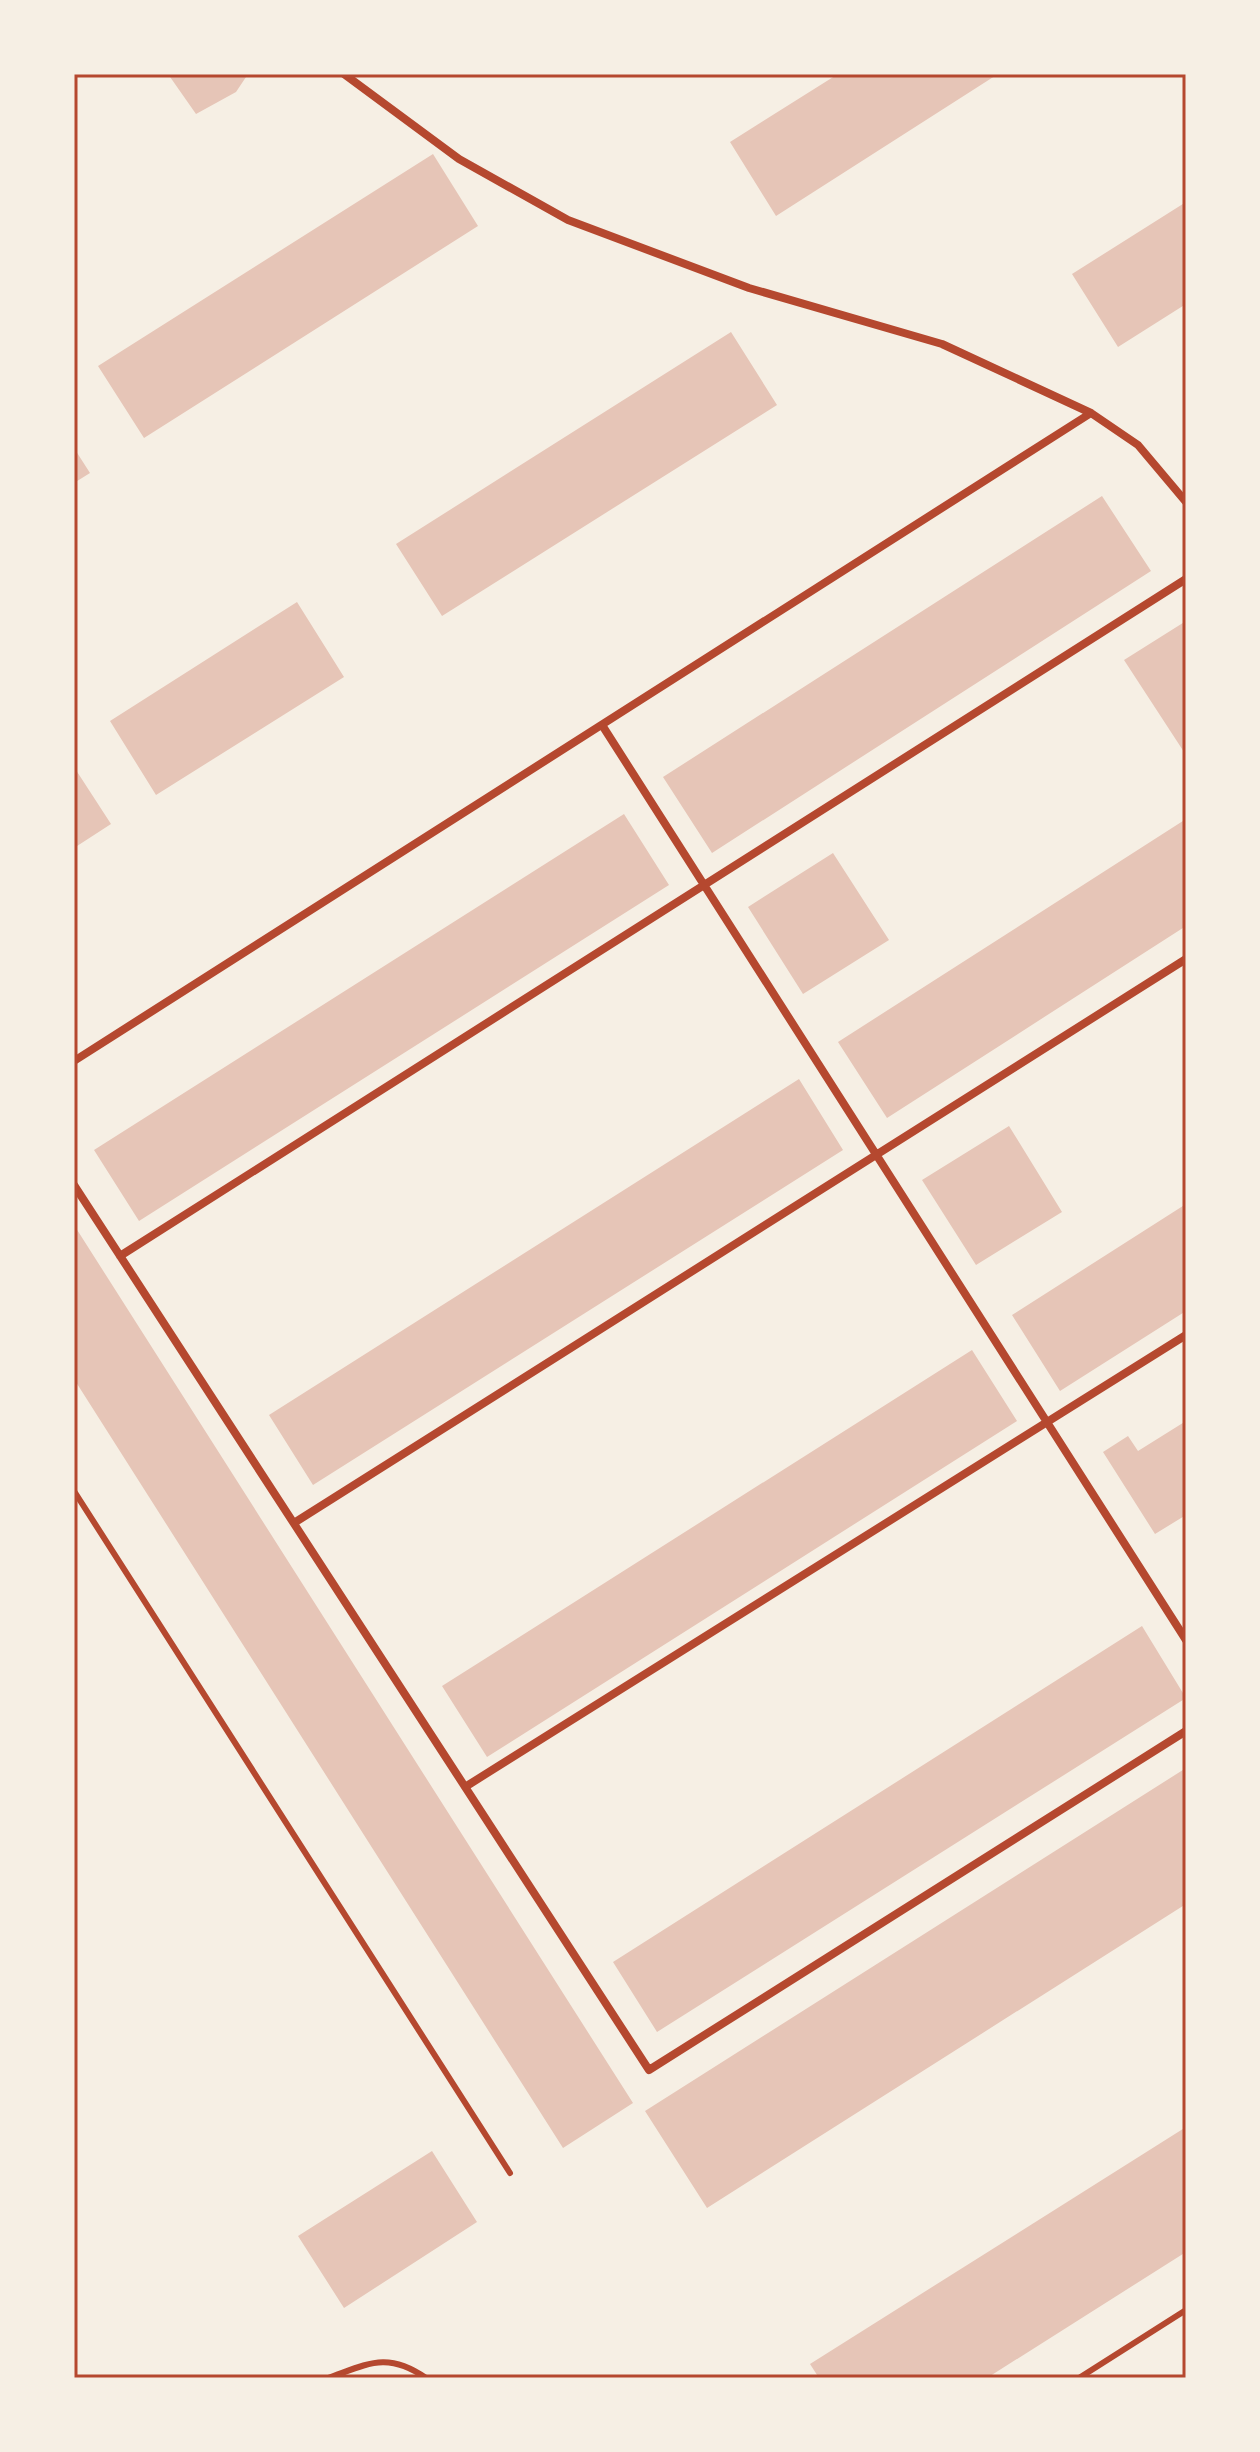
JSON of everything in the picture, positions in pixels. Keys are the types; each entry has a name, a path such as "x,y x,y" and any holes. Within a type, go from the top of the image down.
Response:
{"street":[{"path":"344,74 459,159 568,220 749,288 942,344 1091,413 1138,445 1186,502"},
{"path":"74,1061 1091,413"},
{"path":"120,1256 1186,579"},
{"path":"602,725 1186,1640"},
{"path":"294,1523 1186,959"},
{"path":"74,1185 649,2070 1186,1731"},
{"path":"465,1787 1186,1335"}],"lane":[{"path":"74,1491 510,2173"},
{"path":"1079,2378 1186,2310"},
{"path":"328,2378 378,2360 411,2367 426,2378"}],"building":[{"path":"168,74 248,74 236,92 196,114"},
{"path":"838,74 998,74 776,216 730,142"},
{"path":"433,154 478,226 144,438 98,366"},
{"path":"1186,202 1186,304 1118,347 1072,274"},
{"path":"731,332 777,405 442,616 396,544"},
{"path":"74,448 90,473 74,483"},
{"path":"1102,496 1151,571 712,853 663,777"},
{"path":"297,602 344,677 156,795 110,721"},
{"path":"1186,621 1186,750 1184,752 1124,660"},
{"path":"74,767 111,824 74,848"},
{"path":"624,814 669,885 139,1221 94,1150"},
{"path":"1186,819 1186,926 887,1118 838,1042"},
{"path":"833,853 889,940 803,994 748,907"},
{"path":"799,1079 843,1150 313,1485 269,1415"},
{"path":"1009,1126 1062,1212 976,1265 922,1180"},
{"path":"1186,1204 1186,1311 1060,1391 1012,1315"},
{"path":"74,1225 633,2103 563,2148 74,1379"},
{"path":"972,1350 1017,1421 487,1757 442,1686"},
{"path":"1186,1421 1186,1515 1155,1534 1103,1452 1128,1436 1138,1451"},
{"path":"1142,1626 1186,1698 657,2032 613,1962"},
{"path":"1186,1768 1186,1904 707,2208 645,2111"},
{"path":"1186,2127 1186,2252 987,2378 819,2378 810,2364"},
{"path":"432,2151 477,2222 344,2308 298,2236"}]}
